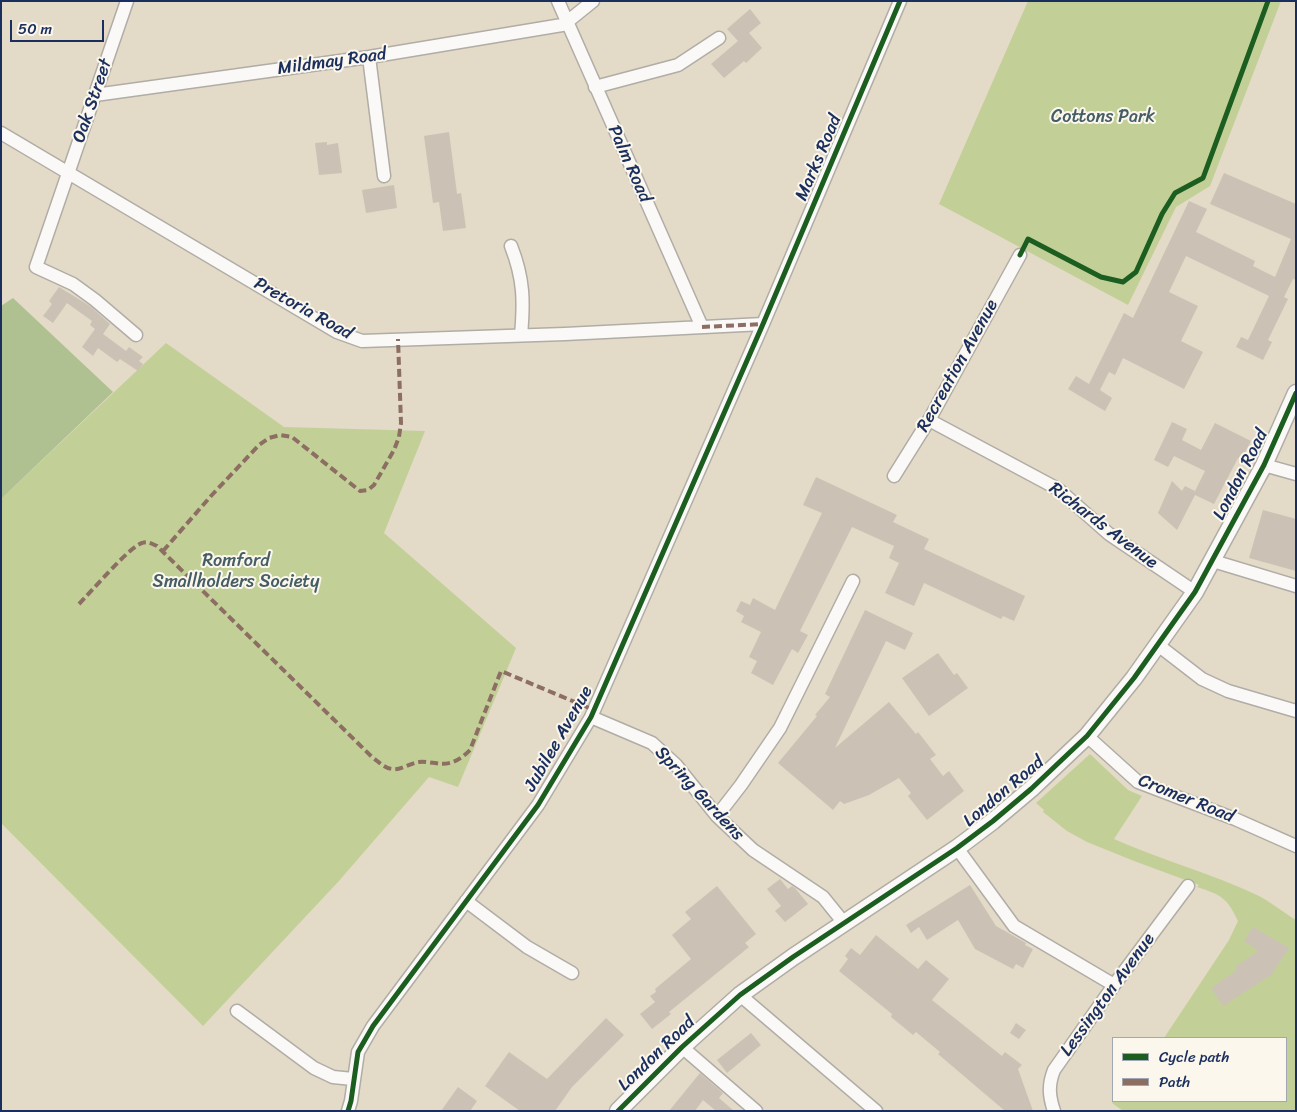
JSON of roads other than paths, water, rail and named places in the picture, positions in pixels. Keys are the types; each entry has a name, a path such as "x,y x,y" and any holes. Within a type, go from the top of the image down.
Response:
{"main road":[{"name":"London Road","path":"618,1111 682,1047 740,995 767,974 957,848 1031,789 1087,736 1112,707 1195,592 1264,465 1296,393"}],"street":[{"name":"Oak Street","path":"127,1 36,267 73,284 136,335"},
{"name":"Palm Road","path":"558,1 702,327"},
{"name":"Mildmay Road","path":"95,95 368,57 567,23 593,1"},
{"name":"Marks Road","path":"764,324 900,1"},
{"path":"595,88 678,65 719,38"},
{"path":"368,57 384,176"},
{"name":"Pretoria Road","path":"1,133 337,332 362,341 764,324"},
{"path":"511,246 519,266 524,300 521,335"},
{"name":"Recreation Avenue","path":"894,476 928,420 1020,255"},
{"name":"Jubilee Avenue","path":"348,1111 358,1052 373,1026 538,805 591,717 764,324"},
{"name":"Richards Avenue","path":"928,420 1058,489 1110,534 1195,592"},
{"path":"1264,465 1296,474"},
{"path":"1213,561 1296,586"},
{"path":"717,816 780,728 853,581"},
{"path":"1158,645 1202,679 1228,691 1296,711"},
{"name":"Spring Gardens","path":"591,717 652,743 676,765 717,816 753,850 823,897 844,922"},
{"name":"Cromer Road","path":"1087,736 1138,782 1235,819 1296,846"},
{"path":"957,848 1014,926 1114,985"},
{"name":"Lessington Avenue","path":"1054,1111 1049,1089 1050,1079 1054,1070 1114,985 1188,886"},
{"path":"466,901 527,947 572,973"},
{"path":"740,995 876,1111"},
{"path":"237,1012 314,1068 333,1077 353,1079"},
{"path":"682,1047 756,1111"}],"park label":[{"name":"Cottons Park","path":"1103,117"},
{"name":"Romford Smallholders Society","path":"236,571"}]}
